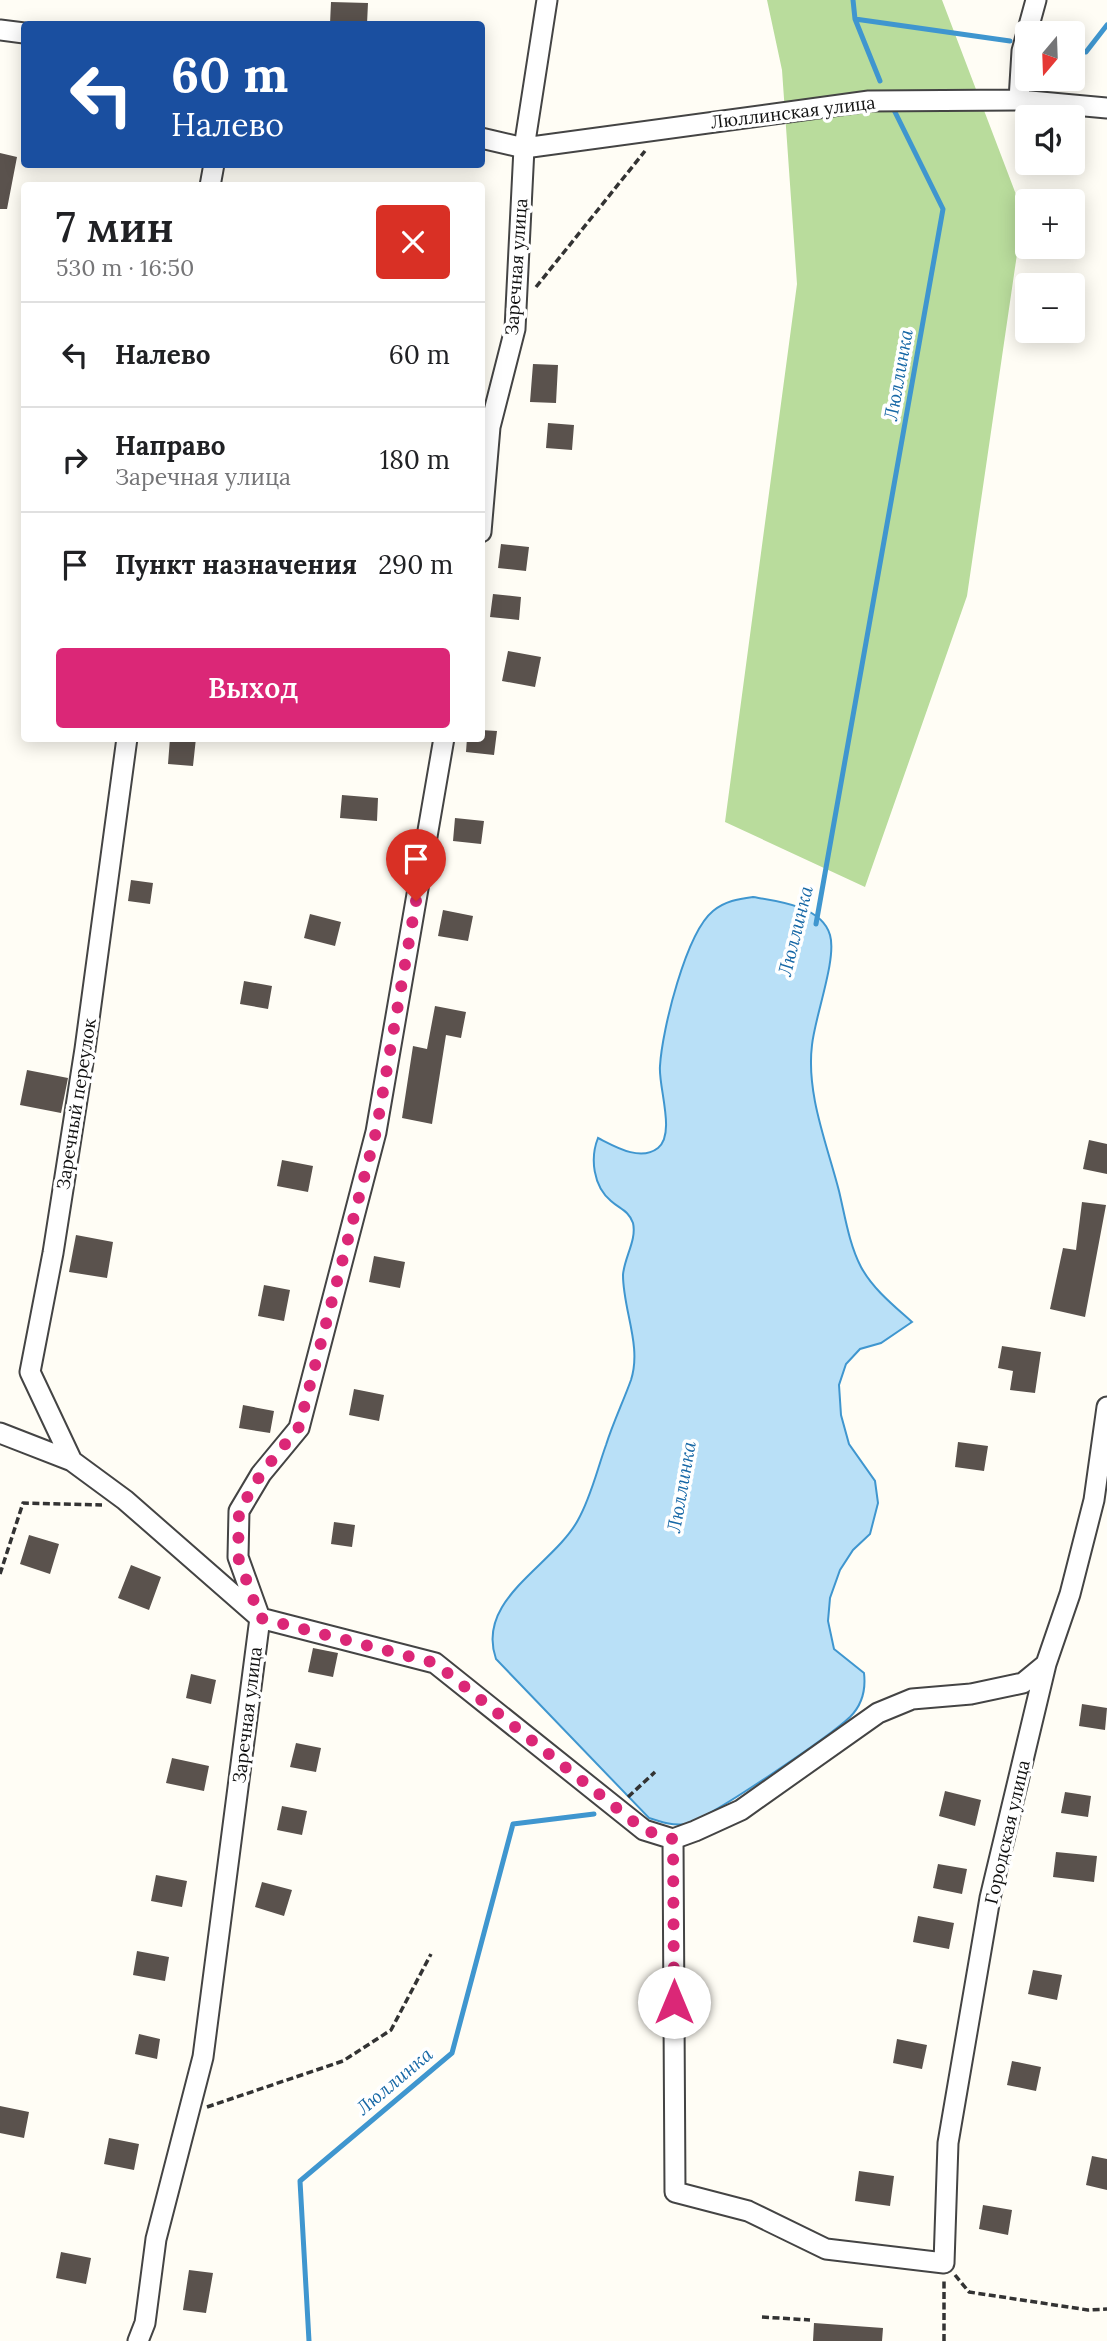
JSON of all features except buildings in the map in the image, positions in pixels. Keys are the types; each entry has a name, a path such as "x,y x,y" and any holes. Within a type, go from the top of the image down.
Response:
{"street":[{"name":"Заречная улица","path":"485,485 490,427 515,329 524,149 547,0"},
{"path":"1020,100 1022,51 1036,0"},
{"path":"0,30 21,33"},
{"name":"Люллинская улица","path":"485,139 524,149 869,101 1020,100 1107,108"},
{"name":"Заречный переулок","path":"72,1461 30,1371 53,1253 85,1049 126,742"},
{"name":"Заречная улица","path":"138,2341 145,2323 156,2239 203,2057 260,1618 238,1557 239,1511 261,1474 299,1427 376,1132 443,742"},
{"name":"Городская улица","path":"944,2263 948,2143 990,1898 1046,1664 1070,1594 1094,1500 1107,1407"},
{"path":"0,1433 72,1461 132,1506 260,1618 435,1663 644,1830 673,1839 741,1810 878,1713 912,1699 971,1694 1023,1683 1046,1664"},
{"path":"673,1839 675,2192 748,2211 826,2249 944,2263"}],"path":[{"path":"515,313 662,129"},
{"path":"0,1574 23,1503 132,1506"},
{"path":"616,1808 655,1772"},
{"path":"188,2113 344,2061 391,2030 431,1954"},
{"path":"944,2263 969,2292 1088,2310 1107,2309"},
{"path":"944,2263 944,2341"},
{"path":"762,2317 810,2320"}],"green space":[{"path":"767,0 942,0 1015,192 1016,259 967,596 865,887 725,822 797,284 782,70"}],"water":[{"path":"753,897 786,903 808,911 818,917 830,935 831,958 812,1045 815,1100 853,1249 877,1290 912,1322 881,1343 860,1349 846,1364 839,1385 841,1415 849,1444 875,1481 878,1503 870,1534 853,1550 840,1570 830,1598 828,1621 834,1649 864,1673 864,1691 860,1702 850,1717 838,1727 769,1776 699,1819 686,1824 676,1824 649,1818 496,1659 492,1638 496,1618 506,1601 566,1537 583,1511 634,1367 623,1275 634,1229 627,1213 600,1188 594,1163 598,1138 635,1153 651,1152 663,1141 666,1121 660,1066 665,1030 685,960 703,922 713,911 727,903"}],"waterway":[{"name":"Люллинка","path":"853,0 855,19 880,81"},
{"path":"855,19 1010,41"},
{"path":"1085,52 1107,25"},
{"name":"Люллинка","path":"816,924 943,209 894,110"},
{"name":"Люллинка","path":"309,2341 300,2181 452,2053 513,1824 594,1814"}],"route":[{"path":"416,901 376,1132 299,1427 261,1474 239,1511 238,1557 260,1618 435,1663 644,1830 656,1836 673,1839 674,2002"}]}
